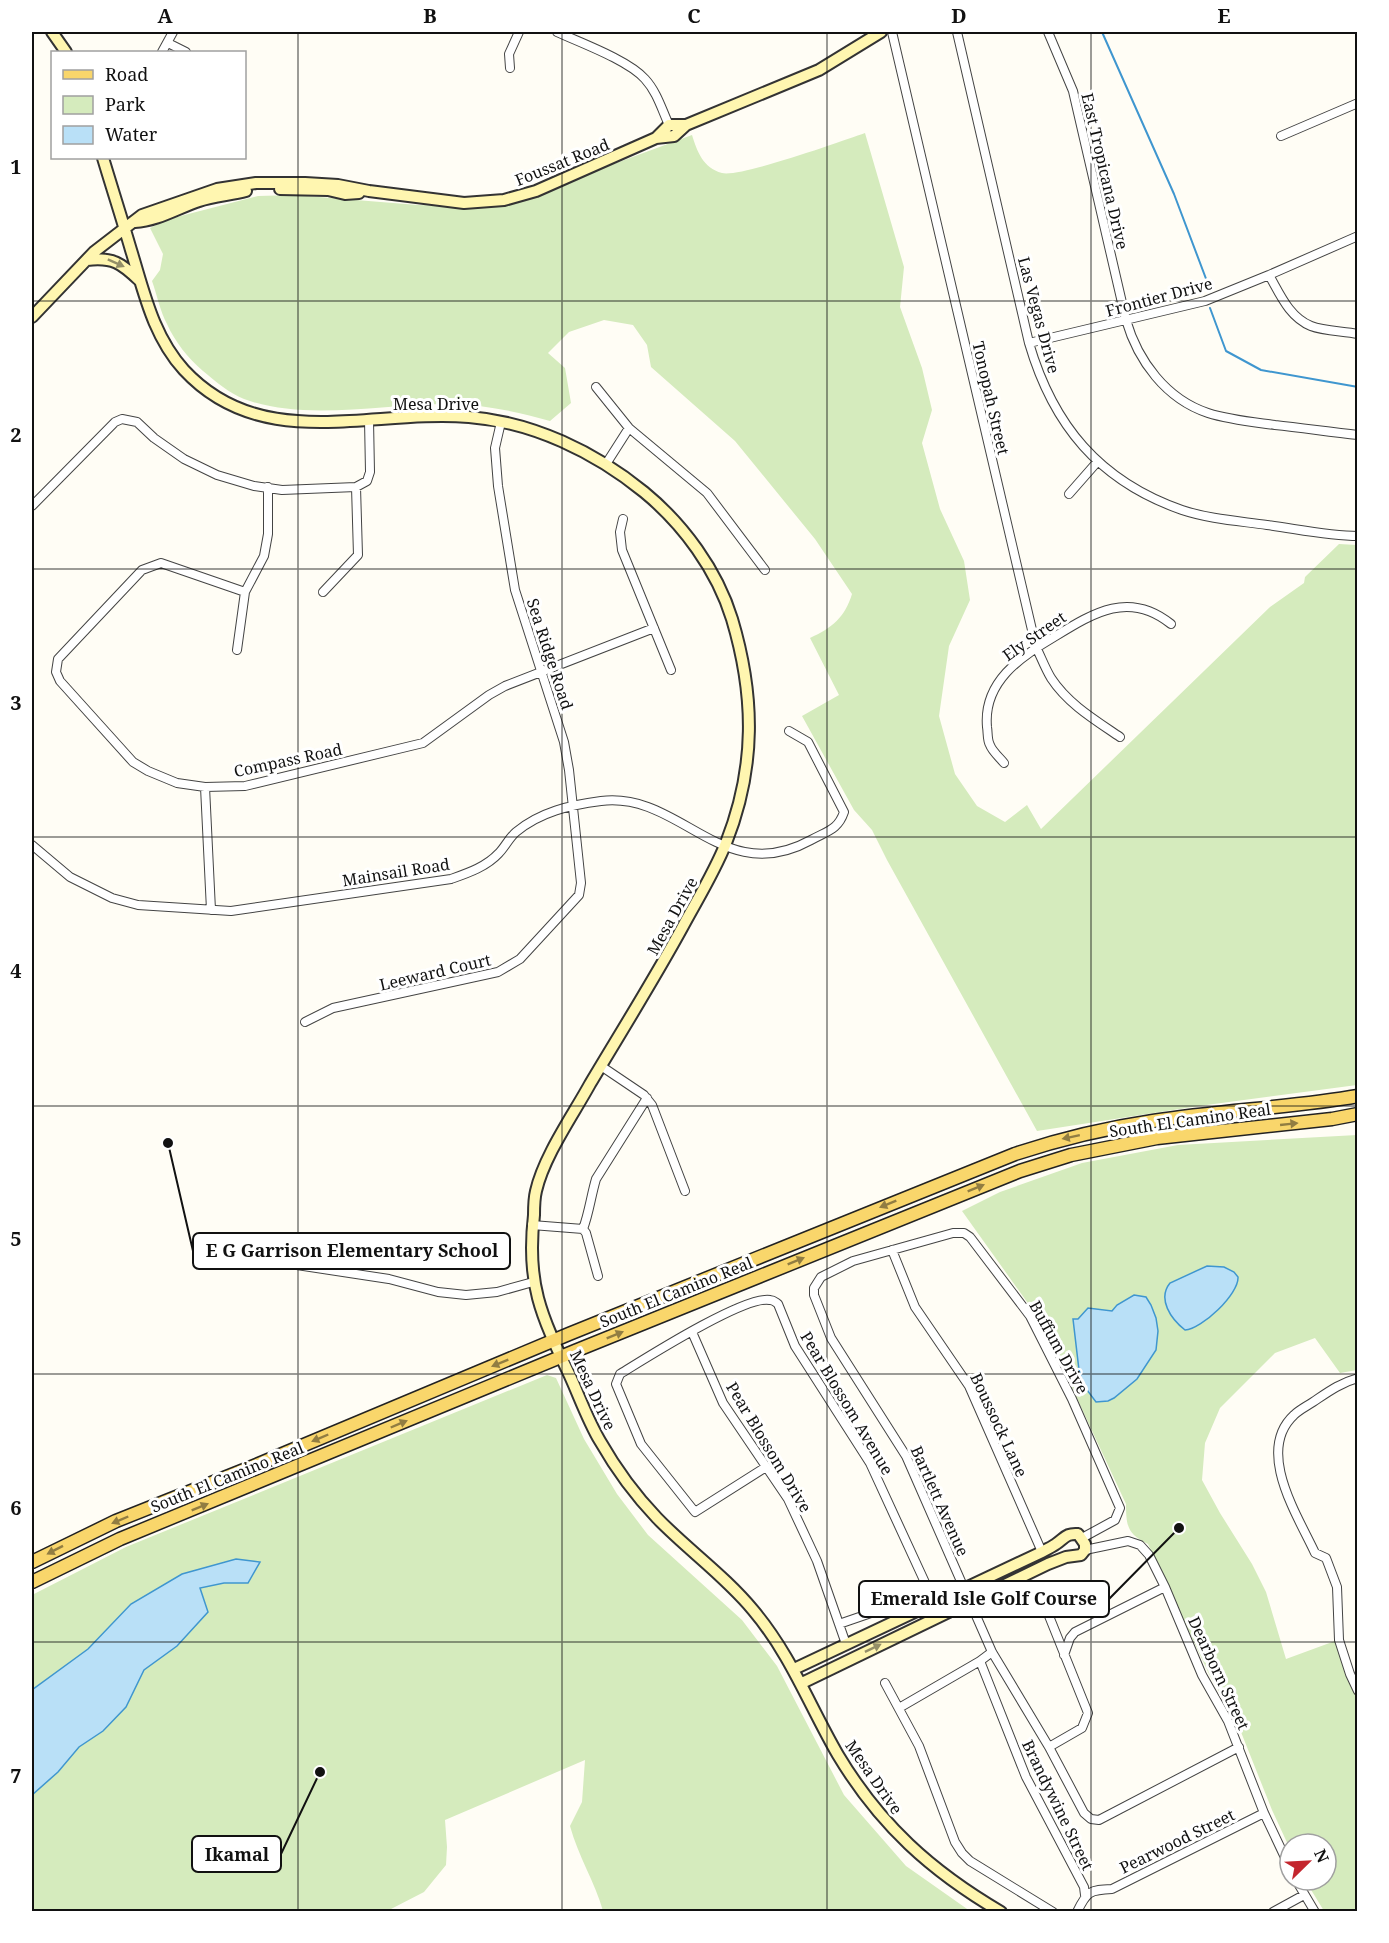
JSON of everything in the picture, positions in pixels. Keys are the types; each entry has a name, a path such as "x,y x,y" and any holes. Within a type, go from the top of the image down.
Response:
{"main road":[{"path":"52,32 65,51"},
{"name":"Foussat Road","path":"32,317 87,260 142,215 171,203 218,189 256,183 338,185 369,191 464,202 504,200 536,191 656,138 674,136 686,125 819,70 881,32"},
{"name":"Foussat Road","path":"656,138 669,125 686,125"},
{"name":"Mesa Drive","path":"103,159 130,225 141,281 153,322 167,349 195,380 217,398 249,414 270,418 298,421 452,416 501,422 550,436 606,464 639,488 673,520 703,559 730,614 746,670 750,731 747,771 737,813 708,883 544,1168 536,1191 530,1245 533,1282 540,1309 598,1438 627,1484 656,1517 749,1605 778,1643 794,1669 837,1752 854,1779 906,1844 940,1874 1001,1911"},
{"path":"87,260 102,258 117,261 141,281"},
{"name":"South El Camino Real","path":"32,1562 116,1521 984,1166 1047,1143 1154,1120 1358,1096"},
{"name":"South El Camino Real","path":"32,1582 120,1539 991,1182 1071,1155 1157,1138 1332,1119 1358,1114"},
{"path":"794,1669 1042,1552 1057,1544 1070,1533 1078,1534 1082,1538 1085,1550 1081,1555 1066,1557 1048,1564 802,1683"},
{"path":"1020,1577 1030,1567 1040,1562 1043,1558 1042,1552"},
{"path":"912,1629 921,1617 934,1611 934,1602"},
{"path":"827,1670 833,1661 844,1656 847,1651 846,1644"}],"street":[{"path":"163,51 173,32"},
{"path":"510,68 509,54 519,32"},
{"path":"557,32 629,66 644,78 654,92 669,125"},
{"name":"Tonopah Street","path":"892,32 1036,647 1050,676 1059,688 1078,708 1120,737"},
{"name":"Las Vegas Drive","path":"957,32 1038,374 1054,406 1076,440 1120,480 1145,495 1183,510 1214,518 1358,536"},
{"name":"East Tropicana Drive","path":"1048,32 1073,91 1126,320 1130,335 1145,364 1164,386 1185,402 1206,412 1235,420 1358,435"},
{"path":"168,43 184,51"},
{"path":"1281,136 1358,103"},
{"name":"Frontier Drive","path":"1029,343 1205,301 1358,236"},
{"path":"1269,275 1294,315 1310,326 1358,334"},
{"path":"596,387 629,428 707,493 765,570"},
{"path":"32,506 115,422 122,419 137,422 154,438 184,459 217,475 254,486 282,490 356,487 367,481 370,472 369,420"},
{"name":"Sea Ridge Road","path":"501,422 495,448 510,568 564,742 581,883 579,895"},
{"path":"606,464 629,428"},
{"path":"1069,494 1098,461"},
{"path":"237,650 245,592 264,556 268,534 268,487"},
{"path":"323,592 358,555 356,487"},
{"path":"623,519 620,532 622,550 671,670"},
{"name":"Compass Road","path":"245,592 161,562 154,564 142,570 58,658 56,672 60,681 133,762 148,771 177,783 205,787 245,786 423,743 489,695 542,671 654,628"},
{"name":"Ely Street","path":"1004,763 989,745 986,718 989,700 1003,675 1022,657 1082,619 1111,608 1127,607 1144,610 1162,617 1171,624"},
{"name":"Mainsail Road","path":"32,845 70,877 112,898 138,905 231,911 451,879 473,872 498,855 514,833 541,815 573,806 621,800 649,807 724,847 741,853 785,852 839,825 844,812 808,741 789,731"},
{"path":"205,787 212,910"},
{"name":"Leeward Court","path":"305,1022 333,1008 498,972 509,967 520,959 579,895"},
{"path":"601,1066 647,1098 652,1105 685,1191"},
{"path":"582,1229 596,1179 647,1098"},
{"path":"532,1225 582,1229 586,1233 598,1276"},
{"name":"Buffum Drive","path":"892,1250 953,1233 964,1233 970,1237 1030,1316 1072,1399 1120,1508 1115,1520 1082,1538"},
{"name":"Boussock Lane","path":"892,1250 915,1307 969,1386 1042,1552"},
{"name":"Bartlett Avenue","path":"892,1250 853,1261 820,1277 814,1288 814,1295 831,1338 906,1456 992,1652 1049,1747 1084,1813 1091,1819 1099,1820 1239,1748"},
{"path":"257,1259 389,1279 438,1292 457,1294 497,1292 533,1282"},
{"name":"Pear Blossom Avenue","path":"766,1467 695,1512 640,1444 616,1384 620,1374 733,1308 768,1299 778,1304 795,1346 870,1463 934,1602"},
{"name":"Pear Blossom Drive","path":"692,1332 723,1403 788,1499 817,1561 846,1644"},
{"path":"1358,1378 1341,1383 1294,1415 1285,1426 1279,1442 1278,1461 1280,1476 1315,1553 1326,1558 1337,1587 1339,1640 1358,1690"},
{"name":"Dearborn Street","path":"1085,1550 1128,1541 1140,1545 1149,1556 1165,1587 1202,1675 1228,1721 1278,1843"},
{"path":"1064,1655 1070,1638 1076,1632 1165,1587"},
{"path":"839,1624 871,1613 906,1588"},
{"path":"1047,1611 1088,1713 1082,1728 1049,1747"},
{"path":"898,1708 992,1652"},
{"name":"Brandywine Street","path":"980,1661 1026,1778 1084,1887 1085,1895"},
{"path":"885,1683 919,1746 955,1842 962,1853 970,1861 1053,1911"},
{"name":"Pearwood Street","path":"1085,1895 1095,1889 1112,1888 1264,1813"},
{"path":"1273,1911 1304,1894 1315,1911"},
{"path":"1077,1911 1085,1895"}],"green space":[{"path":"865,133 904,267 900,307 922,368 932,410 922,443 940,509 964,561 970,600 949,646 939,716 955,774 977,806 1005,822 1027,805 1041,829 1270,607 1304,583 1305,577 1339,544 1357,545 1357,1085 1037,1131 872,830 854,810 802,716 839,695 810,638 837,621 846,609 852,594 815,539 735,441 651,367 647,345 633,325 604,320 569,332 548,353 565,368 571,403 550,421 502,410 452,404 346,410 293,409 268,406 244,399 222,386 197,366 170,331 152,281 160,270 163,254 150,228 169,219 258,196 294,195 418,205 497,207 692,135 705,163 715,171 732,173 791,158"},
{"path":"1357,1135 1357,1370 1340,1373 1315,1338 1275,1353 1220,1408 1205,1443 1202,1480 1266,1592 1286,1659 1335,1641 1357,1698 1357,1911 1324,1911 1312,1892 1338,1892 1338,1832 1282,1832 1239,1727 1209,1674 1148,1544 1136,1537 1130,1529 1126,1504 1042,1323 962,1211 1000,1192 1082,1163 1178,1145"},
{"path":"547,1375 556,1378 584,1439 617,1494 648,1535 742,1620 777,1666 844,1795 906,1866 970,1911 603,1911 570,1826 582,1802 585,1760 445,1820 446,1865 424,1892 391,1909 372,1912 32,1912 32,1595 126,1547"}],"water":[{"path":"1207,1266 1224,1267 1234,1272 1238,1277 1237,1284 1218,1310 1201,1324 1185,1330 1167,1308 1166,1289 1170,1283"},
{"path":"1134,1295 1146,1297 1151,1305 1158,1331 1156,1350 1137,1379 1114,1398 1096,1402 1084,1386 1079,1370 1073,1319 1078,1319 1088,1308 1112,1311 1117,1305"},
{"path":"236,1559 260,1562 248,1583 224,1583 200,1588 208,1612 177,1646 144,1670 126,1707 103,1731 79,1747 58,1772 32,1795 32,1690 88,1649 131,1604 182,1574"}],"waterway":[{"path":"1102,32 1174,194 1208,284"},
{"path":"1210,308 1226,351 1261,370 1358,387"}],"place":[{"name":"E G Garrison Elementary School","path":"168,1143"},
{"name":"Emerald Isle Golf Course","path":"1179,1528"},
{"name":"Ikamal","path":"320,1772"}]}
